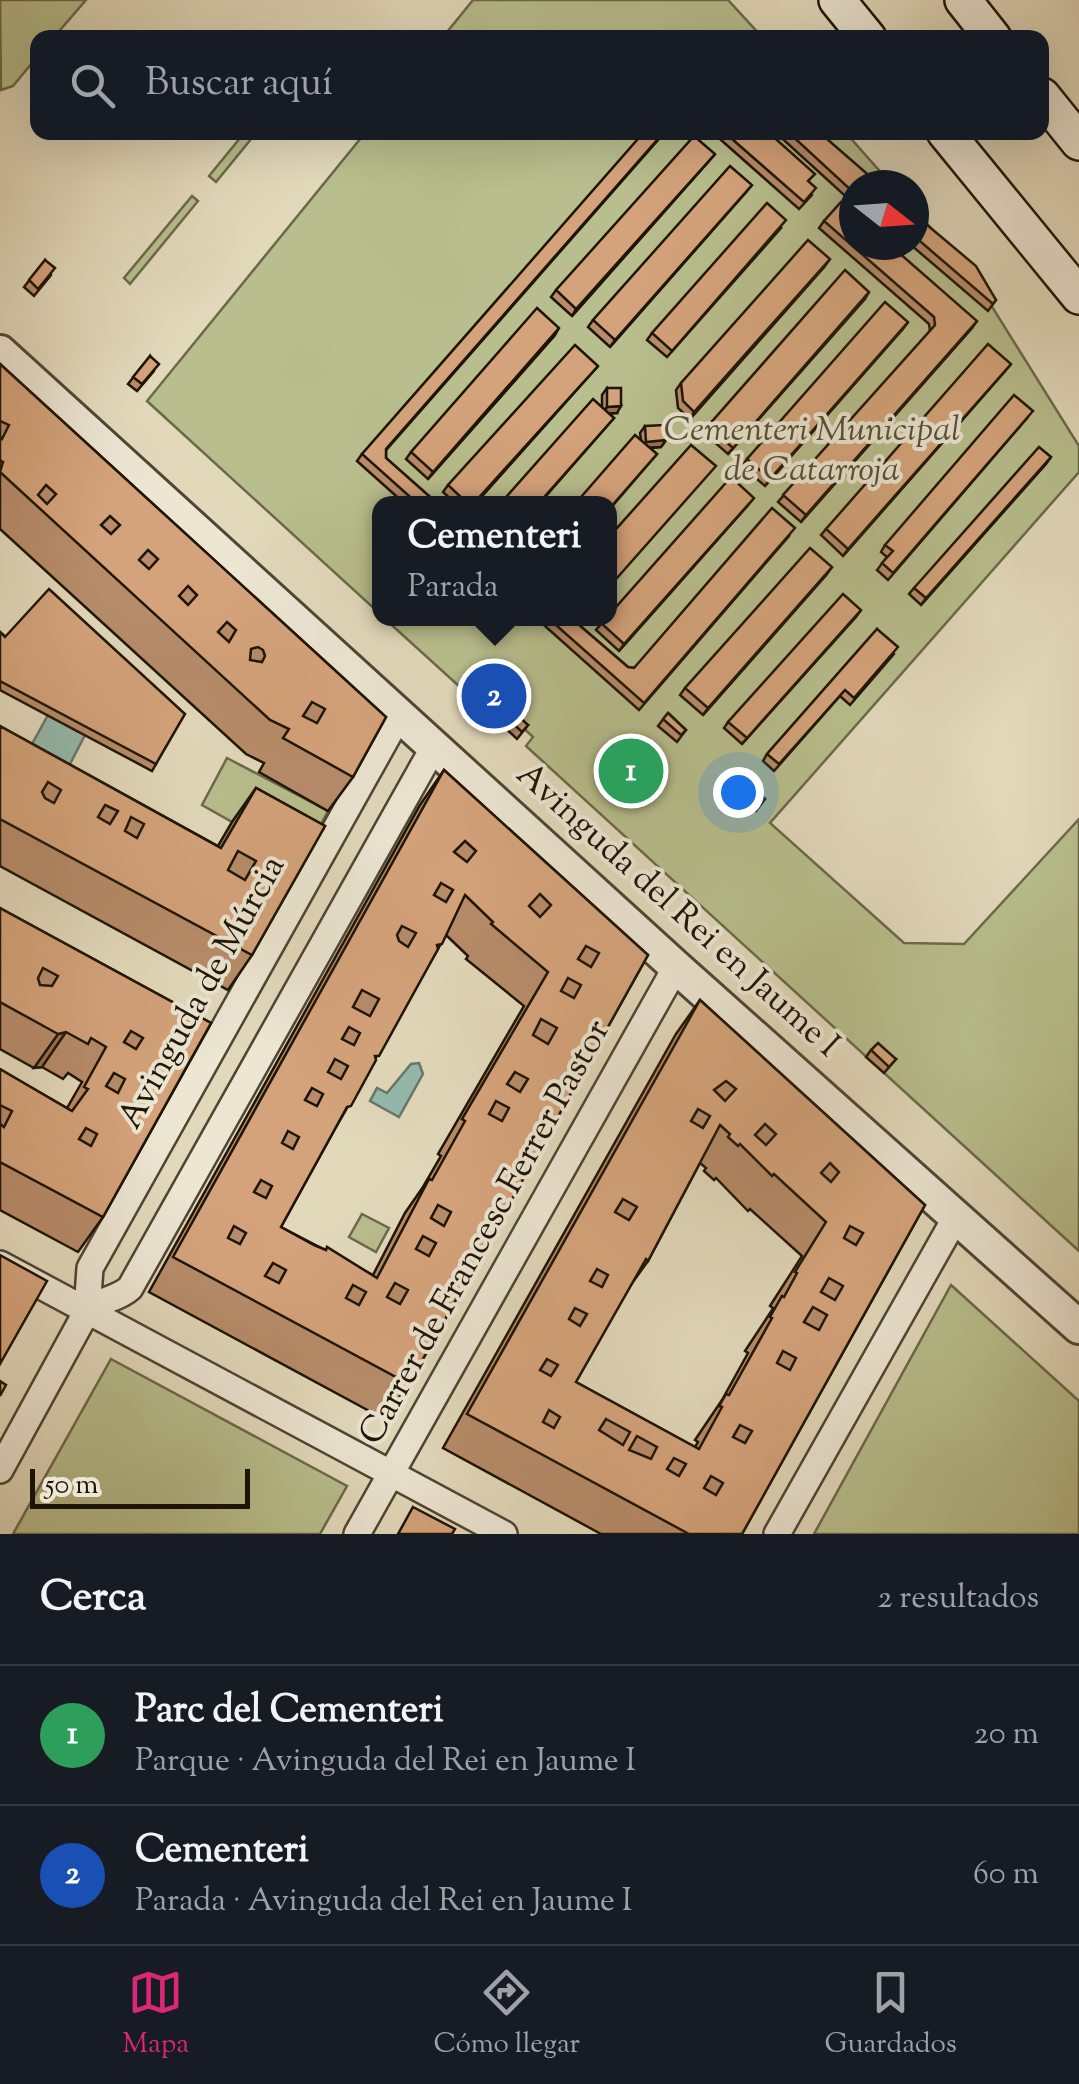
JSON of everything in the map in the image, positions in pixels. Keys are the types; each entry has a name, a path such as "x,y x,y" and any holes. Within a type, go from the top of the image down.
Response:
{"main road":[{"path":"837,0 861,30"},
{"path":"963,0 987,30"},
{"path":"1049,105 1079,142"},
{"path":"952,140 1079,296"}],"street":[{"name":"Avinguda del Rei en Jaume I","path":"0,352 676,967 1079,1327"},
{"name":"Avinguda de Múrcia","path":"0,1470 87,1311 86,1280 90,1268 212,1025 400,714"},
{"path":"87,1311 116,1299 130,1288 435,745"},
{"name":"Carrer de Francesc Ferrer Pastor","path":"357,1534 676,967"},
{"path":"777,1534 956,1216"},
{"path":"0,1264 504,1534"}],"green space":[{"path":"0,0 86,0 60,30 30,30 30,65 13,86 1,90"},
{"path":"473,0 728,0 756,30 449,30"},
{"path":"238,140 250,140 216,182 209,176"},
{"name":"Cementeri Municipal de Catarroja","path":"359,140 852,140 879,170 839,170 839,260 929,260 929,226 971,273 1079,446 1079,472 770,823 904,943 964,944 1079,819 1079,1251 526,746 533,737 502,708 493,717 393,626 617,626 617,496 372,496 372,607 147,401"},
{"path":"192,196 198,201 130,284 124,278"},
{"path":"227,758 328,811 301,861 202,805"},
{"path":"362,1214 389,1228 376,1252 349,1237"},
{"path":"951,1285 1079,1401 1079,1534 814,1534"},
{"path":"111,1359 347,1486 320,1534 13,1534"}],"water":[{"path":"48,715 85,735 69,766 31,746"},
{"path":"419,1063 423,1074 399,1117 370,1101 377,1088 387,1093 411,1064"}],"building":[{"path":"637,140 657,140 386,449 386,458 429,496 409,496 362,454"},
{"path":"690,140 699,140 715,154 576,309 556,290"},
{"path":"733,140 777,140 815,174 808,181 816,188 804,202"},
{"path":"797,140 828,140 863,170 839,170 839,179"},
{"path":"730,166 752,185 615,340 593,320"},
{"path":"767,203 786,220 672,351 652,333"},
{"path":"839,204 839,234 824,221"},
{"path":"929,227 976,266 996,300 993,304 929,249"},
{"path":"808,240 830,259 694,412 683,401 681,383"},
{"path":"45,260 55,268 38,289 29,280"},
{"path":"869,260 907,260 977,321 806,515 783,495 935,325 934,317"},
{"path":"845,270 869,292 733,448 708,426"},
{"path":"885,302 908,322 770,479 747,459"},
{"path":"537,308 559,328 433,472 411,452"},
{"path":"988,344 1011,364 848,549 826,529"},
{"path":"575,345 598,366 480,496 460,496 448,485"},
{"path":"150,356 159,364 142,384 133,377"},
{"path":"0,364 386,717 353,777 283,738 289,729 270,720 0,472 0,437 9,425 0,421","holes":["46,485 56,494 47,504 38,495","110,516 120,525 111,534 101,525","148,550 158,559 149,569 139,560","188,586 197,595 188,605 179,596","227,622 236,630 229,642 218,632","251,649 263,650 262,662 250,660","312,702 325,709 317,723 303,716"]},
{"path":"607,388 621,388 621,406 607,407"},
{"path":"1014,395 1033,411 893,573 882,563 893,551 885,545"},
{"path":"593,399 614,418 545,496 507,496"},
{"path":"665,425 666,440 646,442 645,426"},
{"path":"635,435 657,454 617,500 617,496 582,496"},
{"path":"691,445 716,466 617,578 617,528"},
{"path":"1039,447 1051,457 926,598 914,588"},
{"path":"731,477 754,498 624,644 604,626 617,626 617,606"},
{"path":"772,508 795,528 644,703 557,626 580,626 634,668"},
{"path":"810,548 832,567 708,708 685,688"},
{"path":"49,589 185,714 156,764 0,681 0,632 5,637"},
{"path":"843,594 861,610 747,738 728,722"},
{"path":"877,629 898,647 854,698 845,690 779,764 767,754"},
{"path":"511,709 528,725 522,732 505,716"},
{"path":"668,713 686,730 681,735 663,719"},
{"path":"0,726 221,848 256,788 325,826 252,955 0,819","holes":["48,782 61,790 54,803 42,792","105,805 118,811 110,824 98,817","131,817 144,824 137,838 125,831","238,851 256,861 245,880 228,870"]},
{"path":"444,770 648,955 409,1384 173,1257","holes":["465,841 476,851 467,862 454,852","441,883 453,890 446,902 434,895","540,894 551,905 540,917 529,906","465,895 491,924 548,972 462,1119 465,1121 432,1180 429,1179 377,1278 327,1247 326,1250 314,1245 281,1227 351,1106 375,1056 379,1056","402,926 416,933 408,947 397,935","586,946 599,953 591,967 578,959","568,978 581,985 574,998 561,991","362,990 379,999 370,1016 353,1007","541,1019 557,1028 548,1044 533,1035","349,1027 360,1033 354,1045 342,1039","335,1059 348,1066 341,1079 328,1072","515,1072 528,1079 520,1092 507,1084","312,1088 323,1094 317,1106 305,1100","496,1101 509,1108 502,1121 489,1114","288,1131 299,1137 293,1149 282,1143","261,1180 272,1186 266,1198 254,1192","438,1205 451,1212 444,1226 431,1218","234,1226 246,1233 240,1244 228,1238","423,1236 436,1243 429,1256 416,1249","273,1263 286,1270 279,1283 265,1276","395,1283 408,1290 400,1304 387,1297","353,1285 366,1292 359,1305 346,1298"]},
{"path":"747,783 765,799 760,804 742,788"},
{"path":"0,908 211,1023 103,1217 0,1162 0,1124 4,1127 12,1111 0,1105 0,1069 72,1111 88,1089 84,1087 106,1047 91,1038 88,1044 66,1032 58,1034 0,1002","holes":["43,968 58,976 52,986 40,985 38,978","131,1031 143,1038 136,1049 124,1042","114,1073 125,1079 118,1093 106,1086","86,1128 97,1134 91,1146 79,1139"]},
{"path":"700,1000 925,1205 742,1534 689,1534 467,1414","holes":["726,1081 736,1089 725,1101 714,1090","698,1109 710,1116 703,1128 691,1121","765,1124 776,1134 766,1145 755,1135","720,1125 730,1134 728,1137 826,1222 729,1395 719,1406 722,1407 699,1449 576,1382 648,1261","830,1163 839,1172 831,1182 821,1173","623,1199 637,1207 629,1220 615,1212","850,1226 863,1233 856,1245 844,1238","597,1269 608,1275 602,1287 590,1281","829,1278 843,1286 835,1300 821,1292","813,1307 827,1315 819,1330 804,1322","575,1308 587,1314 580,1326 569,1319","783,1351 796,1358 790,1370 777,1363","547,1359 558,1365 551,1376 540,1370","549,1410 560,1417 554,1428 543,1422","606,1419 630,1432 623,1445 599,1430","740,1425 752,1431 745,1443 733,1437","637,1436 657,1447 651,1459 629,1450","674,1458 686,1464 679,1476 667,1469","711,1476 723,1483 716,1495 704,1488"]},
{"path":"878,1043 896,1059 889,1067 871,1050"},
{"path":"0,1255 47,1281 0,1364"},
{"path":"413,1507 455,1529 452,1534 398,1534"}],"place":[{"name":"Cementeri","path":"494,696"},
{"name":"Parc del Cementeri","path":"631,771"}]}
